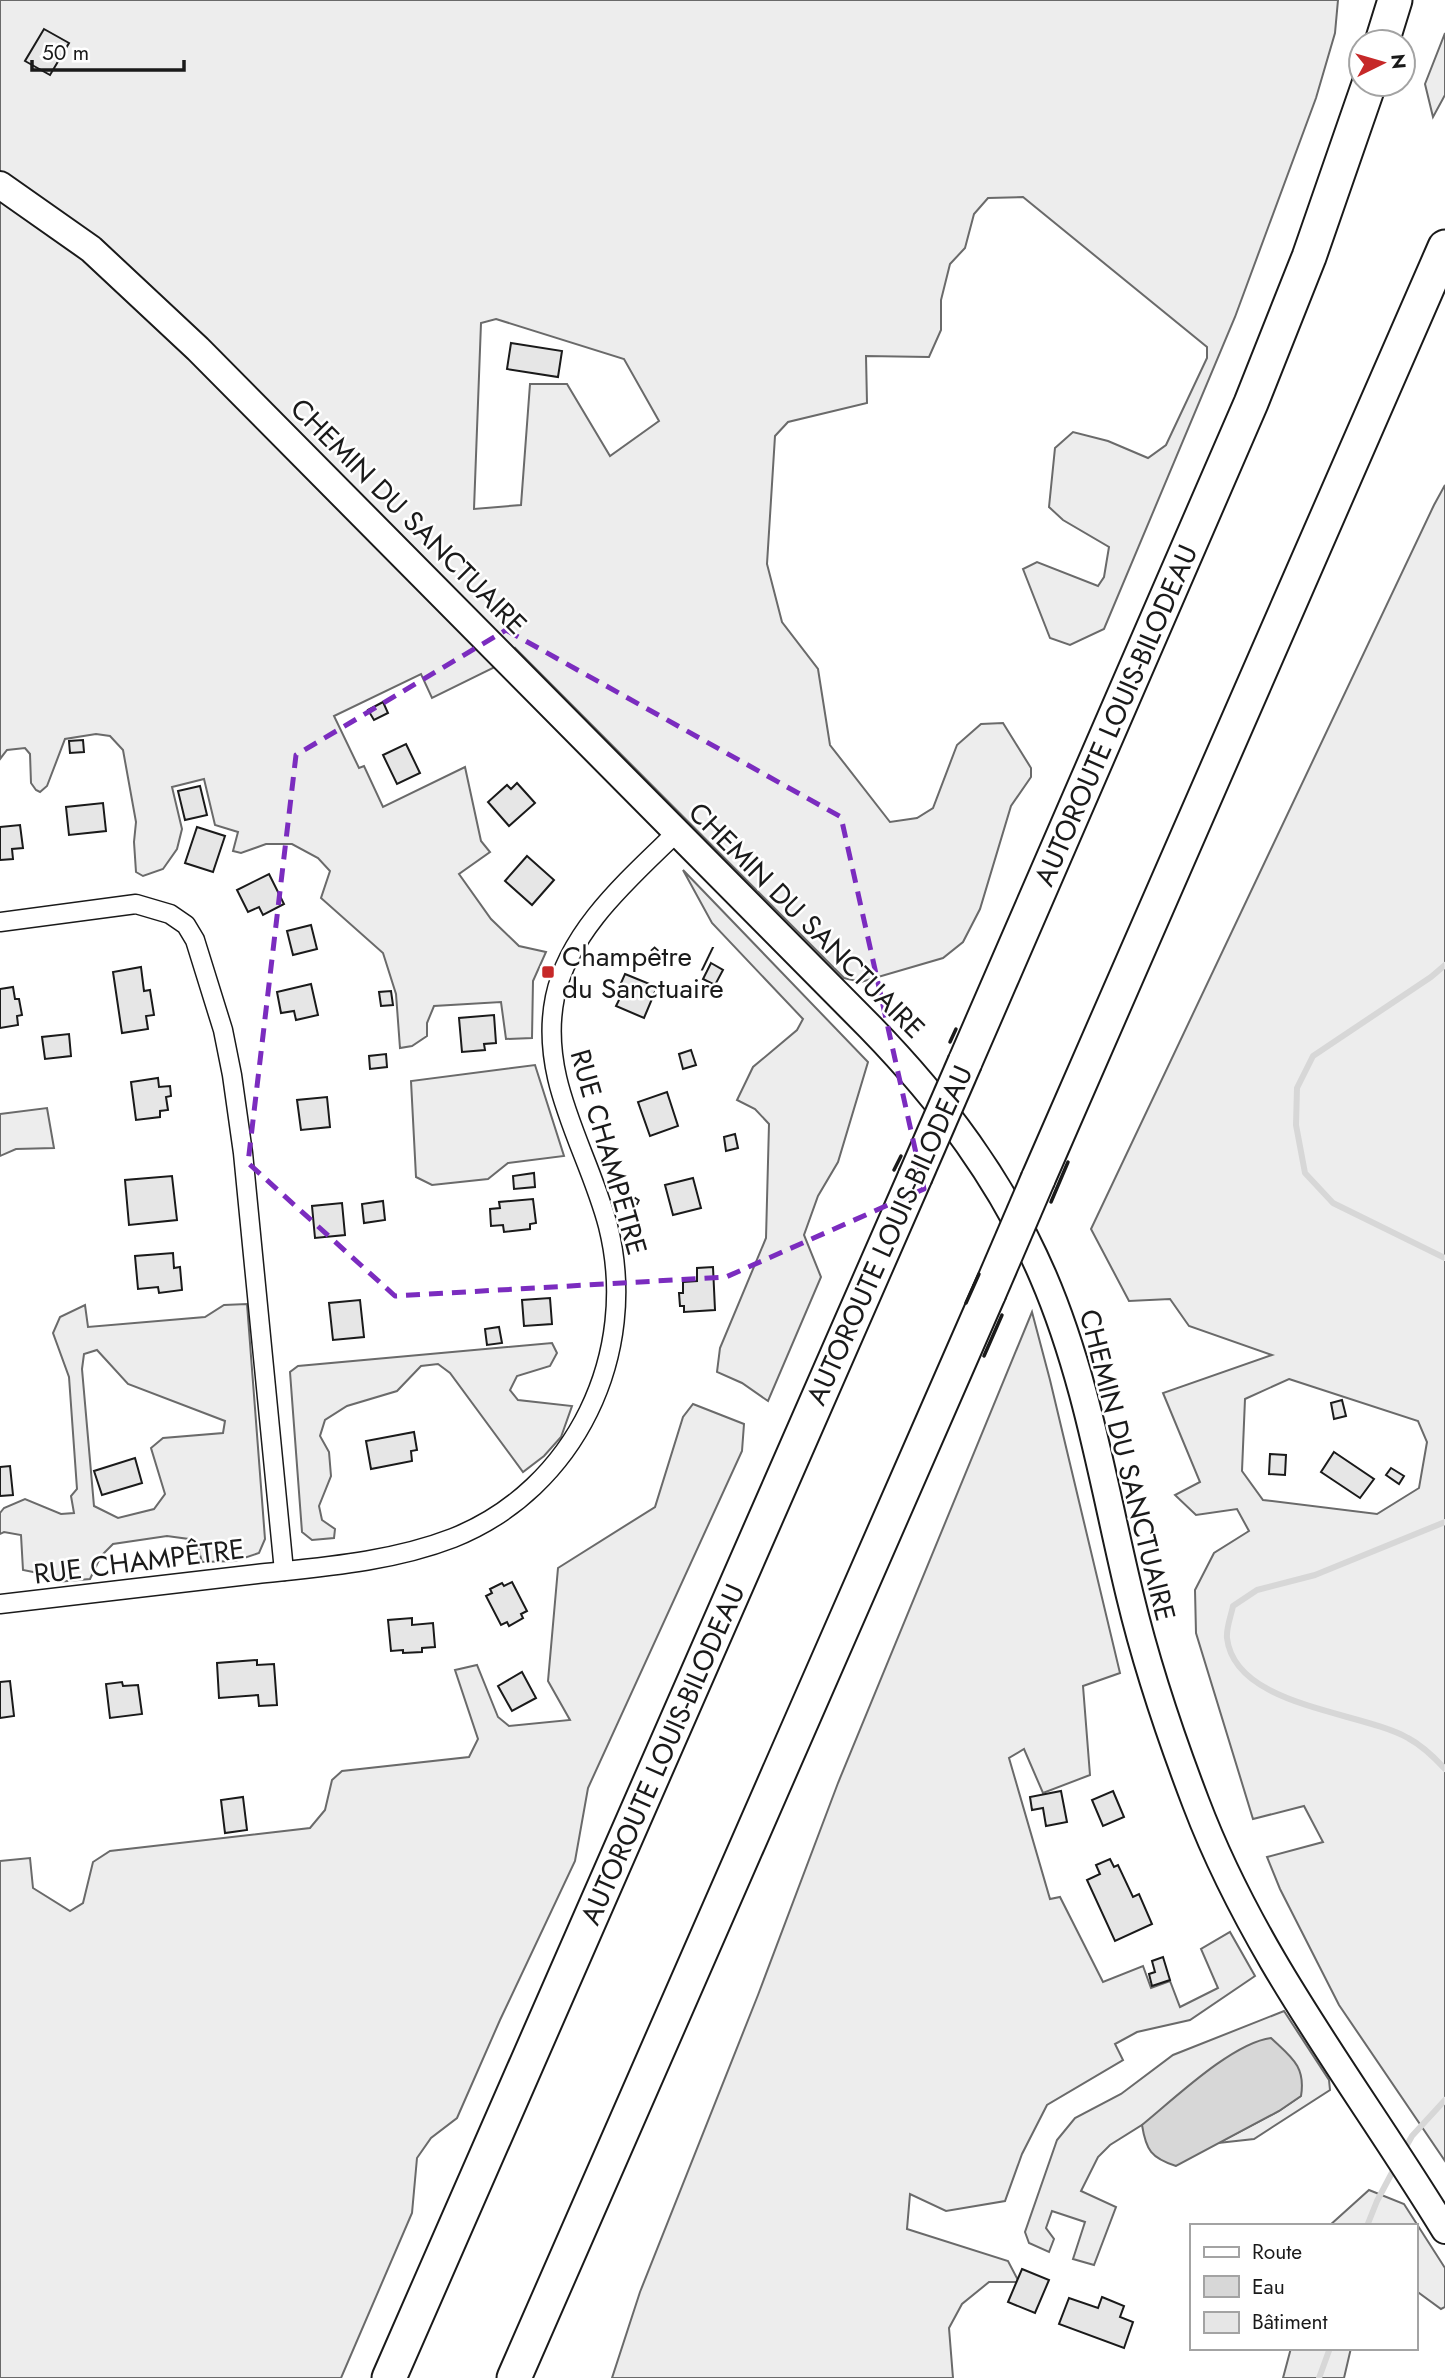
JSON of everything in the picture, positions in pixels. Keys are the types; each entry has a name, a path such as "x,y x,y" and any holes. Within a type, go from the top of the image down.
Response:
{"highway":[{"path":"1386,28 1395,0"},
{"name":"AUTOROUTE LOUIS-BILODEAU","path":"389,2378 1260,382 1313,246 1364,98"},
{"path":"514,2378 1445,247"}],"street":[{"name":"CHEMIN DU SANCTUAIRE","path":"0,185 91,249 150,303 845,1001 911,1070 970,1143 1010,1209 1044,1278 1068,1345 1084,1399 1139,1634 1162,1709 1197,1805 1233,1886 1271,1961 1445,2230"},
{"name":"RUE CHAMPÊTRE","path":"0,1604 284,1571 401,1554 453,1538 480,1526 527,1493 561,1457 583,1425 606,1372 617,1314 617,1285 614,1256 601,1202 556,1080 551,1040 555,998 564,968 583,934 676,833"},
{"name":"RUE CHAMPÊTRE","path":"0,922 136,904 170,914 186,926 195,940 223,1030 232,1075 246,1180 284,1571"}],"highlighted area":[{"path":"506,630 841,817 924,1189 726,1277 395,1296 248,1163 296,755"}],"shaded area":[{"path":"0,0 1338,0 1335,33 1316,98 1235,317 1104,629 1070,645 1050,638 1023,569 1037,562 1098,586 1104,577 1109,547 1063,520 1049,507 1055,448 1073,432 1108,441 1148,458 1166,445 1207,358 1207,347 1023,197 988,198 974,214 965,248 950,264 941,300 941,330 929,357 866,356 867,403 788,422 775,436 767,564 782,622 818,669 830,745 890,822 917,818 933,808 957,745 981,724 1003,723 1031,768 1031,777 1011,806 980,909 963,942 943,958 861,982 844,978 515,648 495,667 432,698 421,674 334,716 359,768 364,766 383,807 465,767 481,841 490,852 459,874 491,919 519,946 546,952 533,981 532,1038 506,1039 501,1002 434,1006 427,1023 427,1036 412,1046 400,1048 396,994 383,953 321,898 330,871 318,858 292,844 266,844 241,853 233,851 238,832 215,825 204,779 172,787 182,829 177,849 163,869 143,876 136,872 136,822 123,750 110,736 96,734 65,739 47,786 40,792 31,783 30,754 25,748 7,750 0,759","holes":["496,319 624,359 659,421 610,456 567,384 530,384 521,505 474,509 481,323"]},
{"path":"1445,33 1445,95 1433,117 1425,84"},
{"path":"1445,485 1445,2161 1339,2005 1280,1889 1267,1857 1323,1842 1304,1806 1253,1819 1196,1633 1195,1590 1214,1553 1249,1531 1237,1509 1196,1515 1175,1495 1200,1482 1163,1393 1272,1355 1189,1326 1170,1299 1129,1301 1091,1229","holes":["1289,1379 1418,1421 1427,1442 1419,1488 1377,1514 1263,1500 1242,1471 1245,1399"]},
{"path":"683,870 868,1062 838,1162 818,1196 804,1235 821,1277 768,1401 742,1383 717,1372 720,1348 766,1238 769,1124 755,1109 737,1100 753,1067 797,1030 803,1019 712,923"},
{"path":"535,1065 564,1156 508,1163 488,1179 432,1185 416,1177 411,1081"},
{"path":"47,1108 54,1148 16,1149 0,1156 0,1114"},
{"path":"247,1304 265,1539 259,1553 235,1561 202,1562 196,1540 167,1536 113,1544 101,1556 90,1579 56,1582 43,1574 23,1570 21,1535 4,1532 0,1534 0,1513 4,1508 25,1499 61,1514 74,1513 71,1496 77,1489 69,1377 53,1333 60,1317 85,1305 88,1327 205,1317 224,1305","holes":["97,1350 128,1384 225,1421 223,1433 163,1438 151,1448 165,1494 154,1509 118,1518 94,1506 82,1369 84,1354"]},
{"path":"1032,1312 1120,1673 1083,1686 1090,1775 1043,1793 1024,1749 1009,1758 1050,1899 1060,1897 1103,1982 1143,1966 1151,1988 1170,1981 1180,2007 1218,1988 1201,1949 1230,1932 1255,1976 1190,2020 1137,2032 1115,2044 1123,2060 1047,2105 1022,2154 1005,2201 946,2211 910,2194 907,2229 1008,2261 1019,2282 989,2282 962,2304 949,2328 953,2378 612,2378 640,2292 758,1995 838,1783"},
{"path":"552,1343 557,1353 550,1366 517,1376 510,1390 518,1400 572,1406 561,1437 544,1456 523,1472 450,1373 438,1364 421,1366 397,1391 347,1406 325,1420 320,1436 329,1452 331,1476 319,1506 322,1520 335,1529 334,1538 312,1540 302,1532 290,1372 298,1366"},
{"path":"693,1404 744,1424 742,1451 588,1788 575,1861 457,2118 431,2138 417,2158 412,2213 341,2378 0,2378 0,1861 30,1858 33,1888 70,1911 83,1903 93,1862 110,1851 310,1828 325,1810 332,1780 342,1771 469,1757 478,1739 455,1670 477,1665 498,1717 509,1726 570,1720 548,1681 558,1568 655,1507 683,1417"},
{"path":"1284,2011 1329,2080 1330,2090 1254,2139 1218,2143 1279,2111 1301,2096 1142,2125 1110,2145 1098,2157 1081,2191 1116,2207 1094,2265 1073,2259 1085,2222 1052,2211 1046,2228 1054,2239 1049,2252 1029,2243 1025,2232 1057,2140 1075,2118 1121,2094 1173,2055"},
{"path":"1369,2190 1404,2204 1417,2224 1331,2224"},
{"path":"1417,2224 1445,2268 1445,2307 1441,2309 1417,2291"},
{"path":"1290,2350 1351,2350 1344,2378 1283,2378"}],"water":[{"path":"1271,2038 1291,2057 1299,2069 1301,2096 1279,2111 1176,2166 1151,2152 1145,2141 1142,2125 1221,2061 1256,2042"}],"building":[{"path":"44,29 69,43 50,75 25,61"},
{"path":"511,343 562,351 558,377 507,369"},
{"path":"383,702 388,713 374,720 368,710"},
{"path":"83,740 84,752 70,753 69,741"},
{"path":"406,744 420,773 397,784 383,755"},
{"path":"517,783 535,803 509,826 488,802 507,785 511,789"},
{"path":"200,786 207,815 185,820 178,791"},
{"path":"103,803 106,831 69,835 66,807"},
{"path":"20,825 23,848 12,849 13,859 0,860 0,827"},
{"path":"197,827 225,836 213,872 185,863"},
{"path":"527,856 554,880 532,905 505,881"},
{"path":"269,874 284,904 263,915 259,907 248,912 237,890"},
{"path":"311,925 317,949 293,955 287,931"},
{"path":"711,963 723,970 715,985 703,979"},
{"path":"141,967 144,991 150,990 154,1015 146,1016 148,1029 122,1033 113,972"},
{"path":"625,974 657,987 644,1018 616,1006 622,994 617,992"},
{"path":"311,984 318,1015 296,1020 294,1011 281,1013 277,992"},
{"path":"13,987 22,1015 17,1016 18,1025 0,1028 0,989"},
{"path":"391,991 393,1005 381,1006 379,992"},
{"path":"494,1015 496,1043 484,1044 485,1050 462,1052 459,1018"},
{"path":"69,1034 71,1056 45,1059 42,1037"},
{"path":"691,1050 696,1065 683,1069 679,1054"},
{"path":"386,1054 387,1067 370,1069 369,1056"},
{"path":"158,1078 159,1087 170,1086 171,1096 166,1097 168,1110 160,1111 160,1117 136,1120 131,1082"},
{"path":"667,1092 678,1126 650,1136 638,1102"},
{"path":"327,1097 330,1127 301,1130 297,1100"},
{"path":"735,1134 738,1148 726,1151 724,1137"},
{"path":"534,1173 535,1187 514,1189 513,1176"},
{"path":"172,1176 177,1220 129,1225 125,1180"},
{"path":"693,1178 701,1208 673,1215 665,1185"},
{"path":"533,1199 536,1223 530,1224 530,1229 504,1232 503,1225 491,1226 490,1209 500,1208 499,1202"},
{"path":"383,1201 385,1220 364,1223 362,1204"},
{"path":"342,1203 345,1235 315,1238 312,1206"},
{"path":"173,1253 174,1268 180,1267 182,1290 159,1293 158,1287 138,1289 135,1256"},
{"path":"713,1267 715,1310 684,1312 684,1306 680,1306 679,1293 683,1293 683,1282 697,1281 697,1268"},
{"path":"550,1298 552,1324 524,1326 522,1300"},
{"path":"360,1300 364,1337 333,1340 329,1303"},
{"path":"499,1327 502,1343 487,1345 485,1329"},
{"path":"1342,1400 1346,1416 1334,1419 1331,1403"},
{"path":"414,1432 417,1450 411,1451 412,1461 371,1469 366,1441"},
{"path":"1334,1452 1374,1479 1360,1498 1321,1472"},
{"path":"1270,1454 1286,1455 1285,1475 1269,1474"},
{"path":"135,1458 142,1483 102,1495 94,1471"},
{"path":"10,1466 13,1495 0,1496 0,1467"},
{"path":"1391,1468 1404,1476 1399,1484 1386,1475"},
{"path":"512,1582 527,1611 521,1614 523,1618 509,1626 507,1622 501,1625 486,1596 492,1593 490,1589"},
{"path":"412,1618 412,1625 433,1623 435,1647 422,1648 422,1652 391,1651 388,1620"},
{"path":"257,1660 257,1665 274,1664 277,1705 259,1706 258,1695 219,1698 217,1663"},
{"path":"522,1672 536,1698 512,1711 498,1686"},
{"path":"10,1681 14,1716 0,1718 0,1682"},
{"path":"122,1682 123,1686 138,1685 142,1714 110,1718 106,1684"},
{"path":"1061,1791 1067,1822 1046,1826 1043,1808 1032,1810 1030,1797"},
{"path":"1113,1791 1124,1817 1103,1826 1092,1800"},
{"path":"243,1797 247,1830 225,1833 221,1800"},
{"path":"1110,1859 1114,1867 1118,1865 1133,1897 1139,1894 1152,1924 1115,1941 1087,1880 1100,1874 1096,1865"},
{"path":"1163,1957 1170,1980 1152,1986 1149,1974 1155,1972 1152,1961"},
{"path":"1022,2269 1049,2280 1035,2313 1008,2302"},
{"path":"1102,2297 1124,2306 1120,2317 1133,2322 1124,2348 1059,2324 1069,2298 1098,2308"}],"waterway":[{"path":"1445,965 1313,1056 1297,1088 1296,1125 1305,1173 1333,1203 1445,1258"},
{"path":"1445,1522 1315,1575 1257,1590 1233,1606 1227,1634 1235,1661 1252,1679 1275,1693 1302,1704 1387,1729 1408,1738 1428,1752 1445,1769"},
{"path":"1403,2152 1412,2136 1445,2100"},
{"path":"1368,2224 1396,2165"},
{"path":"1319,2378 1329,2350"}],"wall":[{"path":"950,1042 956,1029"},
{"path":"894,1170 901,1156"},
{"path":"1051,1202 1068,1162"},
{"path":"966,1303 979,1274"},
{"path":"984,1356 1002,1315"}],"place":[{"name":"Champêtre / du Sanctuaire","path":"548,972"}]}
